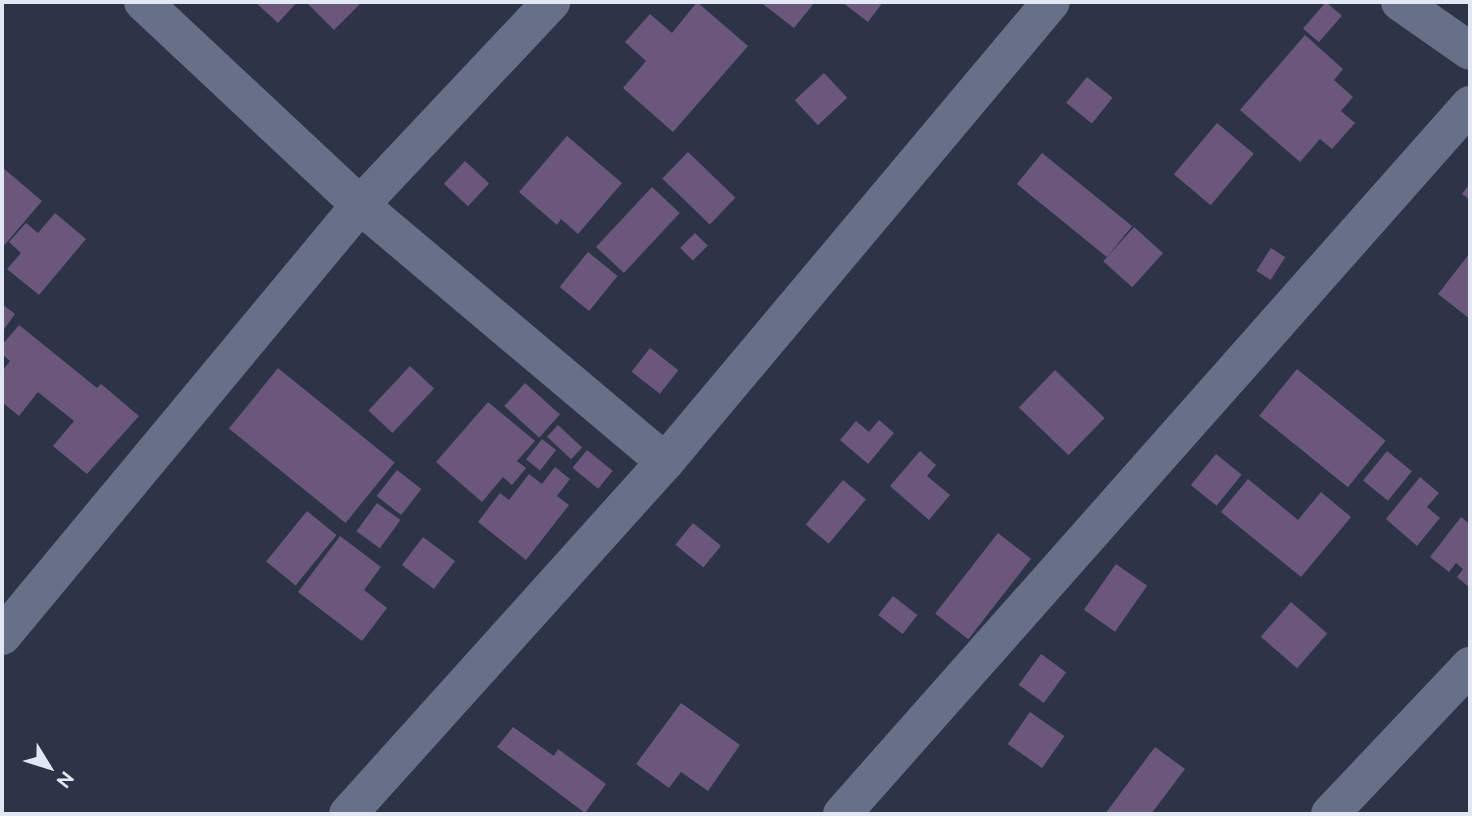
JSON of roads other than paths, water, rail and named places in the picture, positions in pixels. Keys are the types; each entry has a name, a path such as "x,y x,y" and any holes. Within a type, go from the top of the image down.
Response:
{"street":[{"path":"143,2 360,205 665,462"},
{"path":"2,636 360,205 551,2"},
{"path":"348,814 665,462 1051,2"},
{"path":"1400,2 1470,51"},
{"path":"842,814 1470,105"},
{"path":"1329,814 1470,666"}]}
